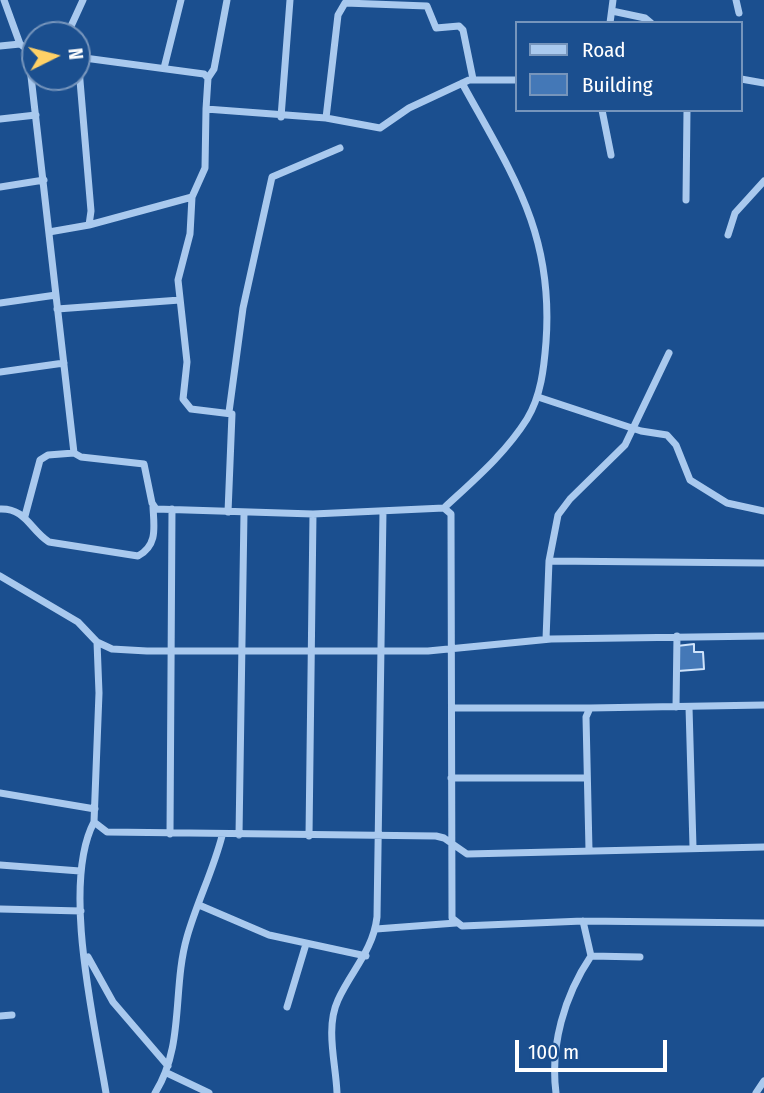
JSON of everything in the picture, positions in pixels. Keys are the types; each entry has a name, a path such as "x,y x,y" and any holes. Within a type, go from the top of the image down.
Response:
{"street":[{"path":"0,46 20,44 4,0"},
{"path":"74,21 83,0"},
{"path":"164,68 181,0"},
{"path":"227,0 214,69 208,78 205,169 192,197 190,234 178,280 187,362 184,405 191,409 229,412"},
{"path":"281,117 290,0"},
{"path":"610,21 613,0"},
{"path":"736,0 738,13"},
{"path":"326,118 342,3 420,4 429,10 436,28 459,26 463,30 473,79"},
{"path":"612,11 649,21"},
{"path":"91,59 204,74 208,78"},
{"path":"206,109 281,117 326,118 380,128 410,108 473,79 516,80"},
{"path":"743,79 764,83"},
{"path":"444,509 509,444 538,397 547,326 544,259 533,222 516,180 462,83"},
{"path":"34,91 74,453"},
{"path":"80,91 91,211 89,225"},
{"path":"602,112 611,155"},
{"path":"686,200 687,112"},
{"path":"0,119 36,115"},
{"path":"228,512 232,420 229,412 243,307 272,177 340,148"},
{"path":"0,187 44,180"},
{"path":"728,235 735,213 764,181"},
{"path":"49,232 89,225 192,197"},
{"path":"0,303 55,295"},
{"path":"57,309 180,300"},
{"path":"546,639 549,561 558,515 625,445 669,353"},
{"path":"0,372 64,363"},
{"path":"538,397 672,438 687,477 719,500 764,511"},
{"path":"0,509 17,511 25,516 49,542 138,556 151,545 154,536 153,507 144,464 81,457 74,453 48,455 40,460 25,516"},
{"path":"153,507 313,514 444,509 451,514 453,648 450,913 456,923"},
{"path":"170,834 172,509"},
{"path":"337,1093 333,1015 338,1000 366,956 376,929 383,511"},
{"path":"239,835 244,651 244,513"},
{"path":"309,836 313,514"},
{"path":"549,561 764,563"},
{"path":"0,576 78,622 97,642 127,650 380,651 453,648 546,639 764,636"},
{"path":"676,707 677,636"},
{"path":"97,642 99,693 95,809 94,822 85,838 80,871 80,911 94,1036 106,1093"},
{"path":"452,708 764,705"},
{"path":"689,707 692,847"},
{"path":"589,850 586,717 590,708"},
{"path":"452,778 587,778"},
{"path":"0,793 95,809"},
{"path":"94,822 107,832 436,836 467,854 764,847"},
{"path":"155,1093 168,1069 174,1047 181,965 187,936 222,835"},
{"path":"0,865 80,871"},
{"path":"199,905 268,936 366,956"},
{"path":"0,909 80,911"},
{"path":"376,929 456,923 462,926 583,921 764,923"},
{"path":"556,1093 554,1073 562,1022 572,988 591,956 583,921"},
{"path":"287,1007 306,944"},
{"path":"86,954 113,1002 168,1069 209,1093"},
{"path":"591,956 640,957"},
{"path":"0,1016 12,1015"},
{"path":"757,1093 764,1081"}],"building":[{"path":"694,644 694,652 703,652 704,669 678,671 677,646"}]}
